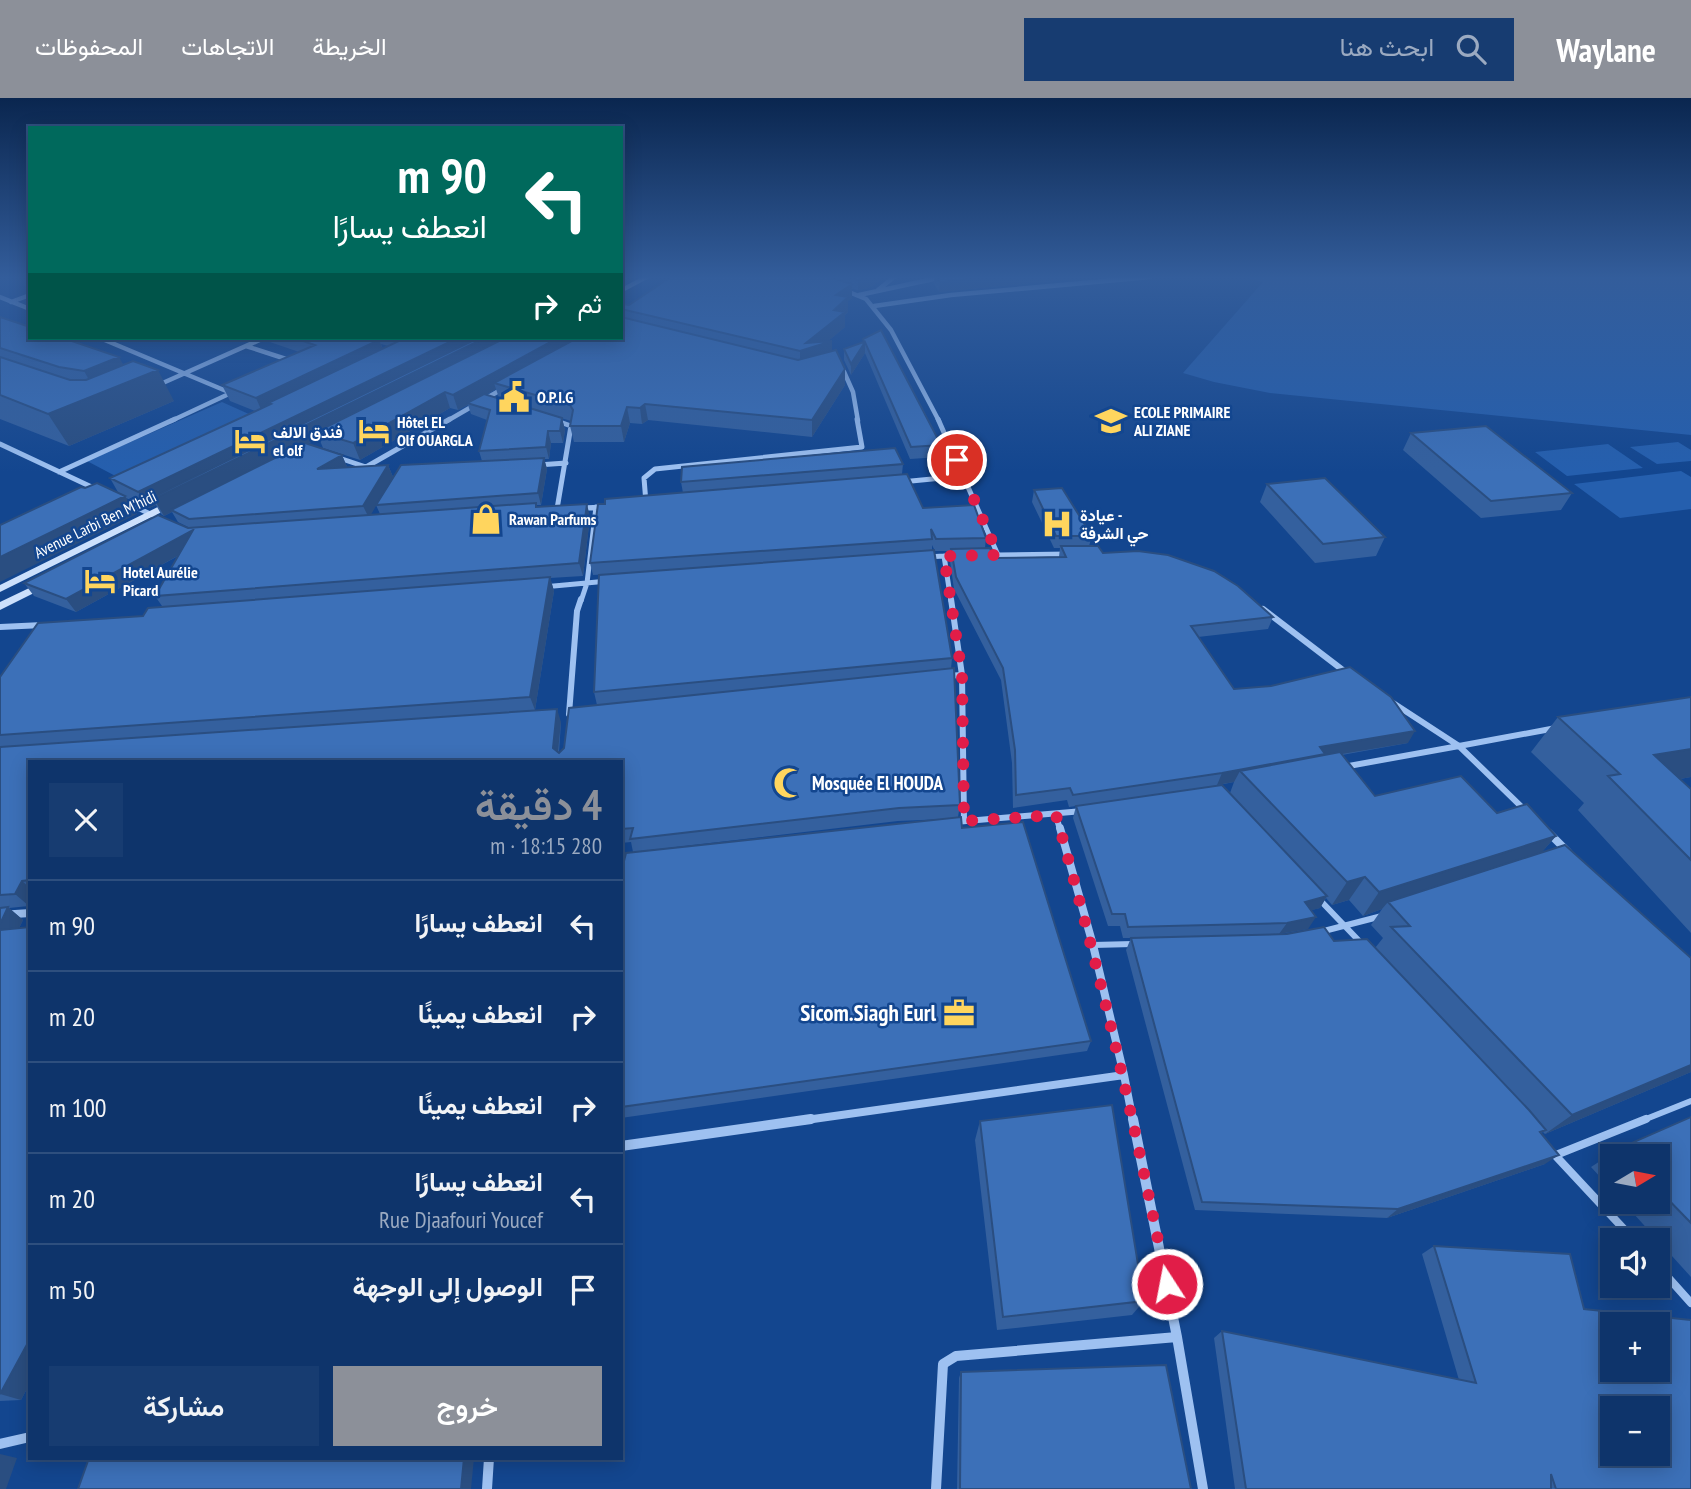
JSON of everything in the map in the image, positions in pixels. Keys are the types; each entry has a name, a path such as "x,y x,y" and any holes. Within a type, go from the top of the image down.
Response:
{"main road":[{"name":"Avenue Larbi Ben M'hidi","path":"0,589 188,496"},
{"name":"Avenue Larbi Ben M'hidi","path":"155,528 174,521"},
{"name":"Avenue Larbi Ben M'hidi","path":"0,606 60,576"}],"street":[{"path":"110,342 231,393"},
{"path":"152,388 255,342"},
{"path":"897,342 951,444 998,555"},
{"path":"246,346 286,359 282,367 272,372"},
{"path":"646,504 644,478 647,472 655,469 862,447 853,392 838,358"},
{"path":"333,457 366,467 507,387"},
{"path":"59,472 242,388"},
{"path":"484,399 497,403"},
{"path":"546,418 571,426 557,509"},
{"path":"0,444 106,494"},
{"path":"0,452 9,449"},
{"path":"525,466 566,463"},
{"path":"894,482 963,476"},
{"path":"117,499 174,521"},
{"path":"634,505 660,503"},
{"path":"544,510 621,506"},
{"path":"568,725 577,611 587,583 596,507"},
{"path":"919,557 966,554"},
{"path":"987,555 1076,554"},
{"path":"944,556 962,675 964,821"},
{"path":"532,587 614,581"},
{"path":"1254,603 1354,677"},
{"path":"0,627 52,624"},
{"path":"935,677 962,675"},
{"path":"1389,700 1459,746 1534,818"},
{"path":"556,714 583,712"},
{"path":"1339,767 1568,726"},
{"path":"950,823 1056,815 1096,809"},
{"path":"1056,815 1093,945 1124,1075 1177,1337 1203,1489"},
{"path":"1543,827 1571,855"},
{"path":"0,915 28,913"},
{"path":"623,1146 1124,1075"},
{"path":"936,1489 943,1364 956,1356 1177,1337"},
{"path":"0,1444 28,1437"},
{"path":"486,1489 489,1460"}],"lane":[{"path":"1558,859 1571,855"},
{"path":"1311,891 1364,947"},
{"path":"1306,935 1346,927 1386,914"},
{"path":"1093,945 1146,944"},
{"path":"1556,1155 1691,1101"},
{"path":"1547,1145 1622,1228"},
{"path":"1670,1280 1691,1303"}],"shaded area":[{"path":"1210,342 1691,342 1691,435 1270,393 1183,373"},
{"path":"222,402 260,419 123,480 87,461"},
{"path":"1678,442 1691,450 1691,461 1657,464 1630,447"},
{"path":"1608,444 1643,468 1567,476 1535,452"},
{"path":"1681,471 1691,477 1691,509 1620,518 1574,484"}],"building":[{"path":"0,342 75,342 119,357 84,371 59,367 0,348"},
{"path":"306,342 375,342 256,398 222,385 315,345"},
{"path":"397,342 450,342 138,492 110,478 271,404 268,403"},
{"path":"470,342 477,342 154,499 151,498"},
{"path":"497,342 551,342 453,395 445,392 353,443 316,432"},
{"path":"570,342 724,342 798,360 836,350 845,369 812,420 645,404 640,408 627,407 621,426 570,426 573,410 570,405 494,383"},
{"path":"761,342 829,342 800,351"},
{"path":"864,342 887,342 941,445 911,447 865,342 851,364 844,349"},
{"path":"0,357 70,380 86,380 133,361 158,370 48,414 0,395"},
{"path":"484,394 562,418 560,431 548,431 546,447 479,451 490,410 467,403"},
{"path":"1486,426 1572,493 1491,501 1411,433"},
{"path":"305,443 342,455 317,469 388,465 363,506 189,519 171,510"},
{"path":"895,448 903,464 681,482 682,467"},
{"path":"544,458 538,493 376,505 401,465"},
{"path":"907,474 923,508 974,505 986,538 936,539 931,529 932,539 590,563 598,504 605,504 605,499"},
{"path":"1325,478 1385,537 1323,544 1267,484"},
{"path":"97,483 125,496 0,557 0,525 81,487"},
{"path":"1062,488 1092,536 1056,536 1034,490"},
{"path":"536,503 536,507 587,504 579,563 155,596 193,530 66,599 24,583 158,515 188,528"},
{"path":"1061,546 1098,546 1103,553 1138,551 1168,555 1214,571 1238,586 1273,617 1191,626 1234,689 1271,686 1350,667 1391,697 1415,731 1320,747 1325,754 1222,773 1073,795 1070,788 1016,795 1015,750 1003,668 956,577 951,549 990,548 994,558 1066,557"},
{"path":"934,550 952,658 594,692 599,575"},
{"path":"550,577 530,697 0,735 0,677 38,623 143,616 148,608"},
{"path":"954,668 960,805 899,808 630,839 633,828 623,829 623,760 28,760 28,880 22,881 15,894 0,895 0,747 557,709 553,748 559,753 564,748 569,708"},
{"path":"1691,697 1691,749 1654,755 1691,789 1691,860 1608,776 1620,774 1558,717"},
{"path":"1340,752 1375,796 1461,776 1497,813 1527,804 1556,836 1379,892 1365,877 1347,882 1240,771"},
{"path":"1222,785 1327,896 1305,902 1316,917 1287,923 1128,927 1125,914 1112,914 1076,806"},
{"path":"961,817 962,828 1023,822 1091,1041 623,1107 623,865 626,853"},
{"path":"1565,845 1691,958 1691,1065 1572,1115 1391,927 1410,926 1388,902"},
{"path":"8,907 0,924 0,908"},
{"path":"28,927 28,1343 0,1394 0,930"},
{"path":"1324,927 1334,941 1367,939 1529,1110 1546,1130 1540,1132 1559,1155 1398,1209 1202,1202 1131,938 1287,934"},
{"path":"1112,1105 1144,1301 1003,1317 980,1121"},
{"path":"1691,1117 1691,1223 1670,1201 1670,1144 1629,1144"},
{"path":"1434,1246 1570,1254 1584,1309 1613,1312 1600,1312 1600,1382 1670,1382 1670,1318 1691,1320 1691,1489 1556,1489 1551,1474 1551,1489 1246,1489 1222,1331 1476,1383"},
{"path":"1166,1365 1191,1489 960,1489 961,1372"},
{"path":"88,1460 464,1460 461,1489 78,1489"}],"place":[{"name":"O.P.I.G","path":"514,397"},
{"name":"ECOLE PRIMAIRE ALI ZIANE","path":"1111,421"},
{"name":"Hôtel EL Olf OUARGLA","path":"374,431"},
{"name":"فندق الالف el olf","path":"250,441"},
{"name":"Rawan Parfums","path":"486,519"},
{"name":"عيادة - حي الشرفة","path":"1057,524"},
{"name":"Hotel Aurélie Picard","path":"100,581"},
{"name":"Mosquée El HOUDA","path":"789,783"},
{"name":"Sicom.Siagh Eurl","path":"959,1013"}],"route":[{"path":"957,460 998,555 944,556 962,675 964,821 1056,815 1093,945 1124,1075 1167,1284"}]}
